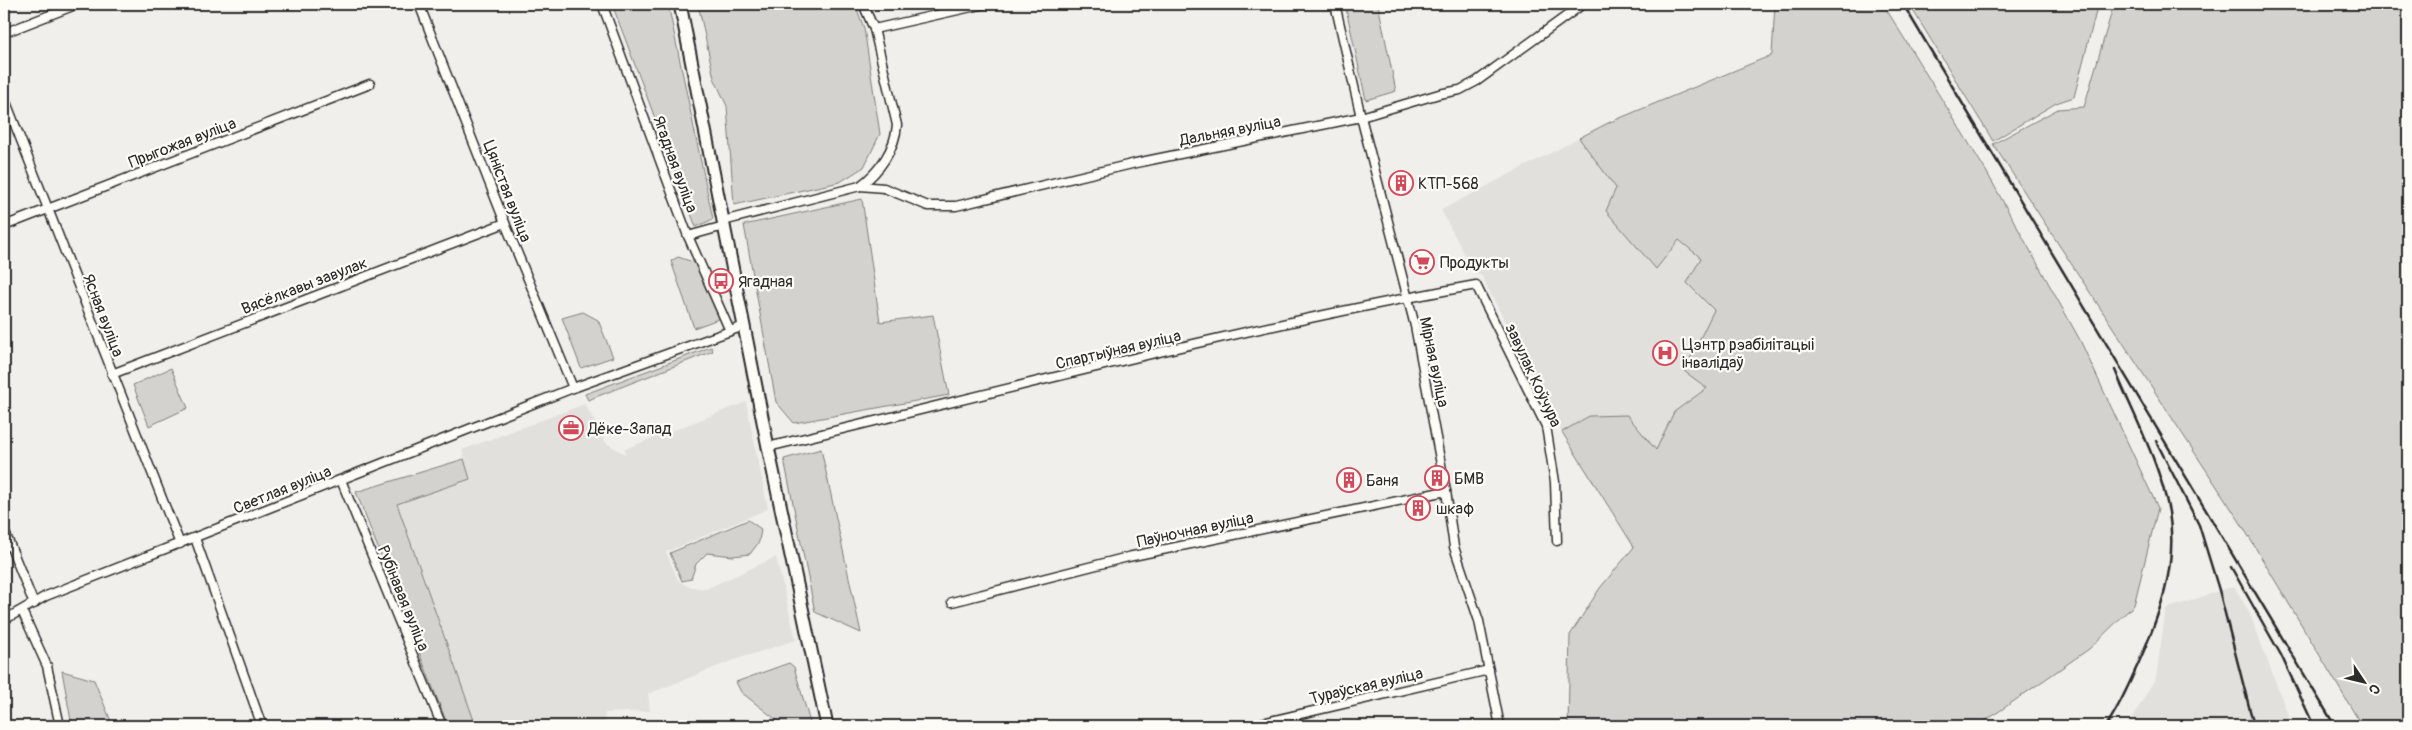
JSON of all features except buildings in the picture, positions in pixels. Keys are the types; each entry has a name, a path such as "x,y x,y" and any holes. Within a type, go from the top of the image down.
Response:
{"main road":[{"path":"680,4 768,447 827,726"}],"street":[{"path":"4,34 78,4"},
{"name":"Цяністая вуліца","path":"419,4 505,223 573,388"},
{"name":"Ягадная вуліца","path":"602,4 688,236 730,331"},
{"path":"688,236 723,224 860,186 874,175 896,138 897,125 874,29 863,4"},
{"path":"874,29 985,4"},
{"name":"Мірная вуліца","path":"1335,4 1361,117 1415,326 1446,491 1454,547 1479,621 1500,726"},
{"name":"Дальняя вуліца","path":"860,186 884,188 928,206 956,206 1136,163 1361,117 1439,94 1460,90 1477,81 1582,4"},
{"name":"Прыгожая вуліца","path":"4,226 370,84"},
{"name":"Ясная вуліца","path":"4,97 180,544"},
{"name":"Вясёлкавы завулак","path":"112,374 505,223"},
{"name":"Спартыўная вуліца","path":"768,447 1088,370 1406,297 1476,285"},
{"name":"завулак Коўчура","path":"1476,285 1546,426 1555,482 1556,541"},
{"name":"Светлая вуліца","path":"4,620 46,596 573,388 744,326"},
{"name":"Рубінавая вуліца","path":"341,480 442,726"},
{"name":"Паўночная вуліца","path":"952,602 1128,557 1446,491"},
{"path":"4,530 34,604"},
{"path":"195,538 262,726"},
{"path":"22,611 47,666 60,726"},
{"name":"Тураўская вуліца","path":"1249,726 1490,670"}],"shaded area":[{"path":"612,4 668,4 713,219 696,227"},
{"path":"698,4 855,4 864,28 880,134 864,167 840,182 734,205 727,106 714,78"},
{"path":"1345,4 1378,4 1396,91 1366,100"},
{"path":"1775,4 1883,4 1986,171 2080,340 2158,508 2134,605 2089,649 1978,726 1568,726 1570,635 1600,588 1634,547 1562,432 1589,416 1627,415 1656,450 1674,412 1707,388 1684,371 1714,310 1687,283 1701,258 1679,240 1656,269 1606,211 1616,188 1579,138 1608,123 1772,55"},
{"path":"1909,4 2098,4 2074,97 2056,103 1993,141"},
{"path":"2114,4 2408,4 2408,726 2362,726 2240,522 1993,144 2058,109 2084,107"},
{"name":"Цэнтр рэабілітацыі інвалідаў","path":"1608,123 1944,203 1635,547 1562,432 1481,275 1475,274 1441,210"},
{"path":"862,199 880,322 933,315 949,395 794,423 776,402 744,225"},
{"path":"678,257 696,263 721,318 694,328 671,261"},
{"path":"583,312 598,320 613,357 581,368 562,318"},
{"path":"711,347 713,351 588,400 585,394"},
{"path":"171,368 188,408 149,426 133,385"},
{"path":"746,402 768,509 666,552 678,580 687,586 706,589 776,557 796,640 734,660 648,694 650,711 605,713 604,726 476,726 397,503 470,479 462,450 585,404 606,443 625,454 625,449"},
{"path":"821,449 861,633 815,612 784,459"},
{"path":"464,459 470,479 397,504 476,726 448,726 356,492"},
{"path":"748,520 761,529 759,542 750,554 733,556 707,553 696,564 691,579 682,581 670,553"},
{"path":"2234,586 2250,614 2292,726 2128,726 2156,677 2166,609"},
{"path":"789,663 794,667 811,726 784,726 741,692 736,682"},
{"path":"62,671 94,680 113,726 72,726"}],"railway":[{"path":"1903,4 2335,726"},
{"path":"2106,726 2124,695 2154,626 2165,589 2171,551 2169,512 2165,494 2146,440 2115,370"},
{"path":"2156,441 2199,525 2219,590 2254,726"},
{"path":"2231,567 2281,655 2314,726"}],"place":[{"name":"КТП-568","path":"1401,183"},
{"name":"Продукты","path":"1422,262"},
{"name":"Ягадная","path":"721,281"},
{"name":"Цэнтр рэабілітацыі інвалідаў","path":"1665,353"},
{"name":"Дёке-Запад","path":"571,428"},
{"name":"БМВ","path":"1437,478"},
{"name":"Баня","path":"1349,480"},
{"name":"шкаф","path":"1418,508"}]}
